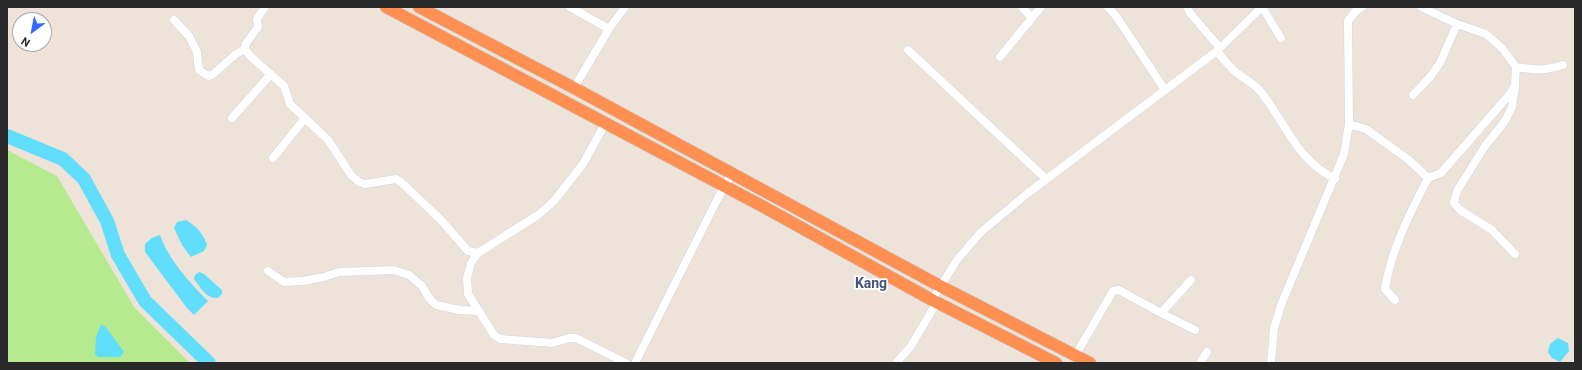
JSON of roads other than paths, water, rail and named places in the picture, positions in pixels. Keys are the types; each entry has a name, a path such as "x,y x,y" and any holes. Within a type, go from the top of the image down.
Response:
{"highway":[{"path":"386,7 725,187 935,301 1056,363"},
{"path":"419,7 574,88 940,286 1090,363"}],"street":[{"path":"265,7 257,19 258,26 245,45 245,49 250,56 284,86 290,104 328,140 351,175 359,182 365,184 396,179 421,200 468,251 478,253"},
{"path":"570,7 610,29"},
{"path":"574,88 625,7"},
{"path":"1022,7 1032,18"},
{"path":"1000,57 1041,7"},
{"path":"1108,7 1116,16 1165,90"},
{"path":"1187,7 1190,14 1227,64 1239,75 1251,82 1261,93 1290,138 1308,161 1322,173 1335,180"},
{"path":"896,363 911,346 935,301 940,286 957,260 981,232 1046,180 1218,50 1262,7 1281,38"},
{"path":"1271,363 1274,328 1281,306 1335,180 1344,154 1349,124 1348,21 1355,12 1362,7"},
{"path":"1421,7 1457,24 1486,34 1502,48 1516,67 1515,96 1512,107 1505,120 1484,146 1457,191 1454,204 1460,210 1492,230 1515,254"},
{"path":"174,20 189,36 197,52 199,70 208,76 212,75 236,54 245,49"},
{"path":"1413,95 1430,77 1440,63 1457,24"},
{"path":"908,50 1046,180"},
{"path":"1516,67 1534,70 1547,70 1564,66"},
{"path":"232,118 271,74"},
{"path":"1395,300 1385,289 1388,271 1407,219 1428,178 1441,173 1510,94 1515,85"},
{"path":"273,158 305,118"},
{"path":"605,124 583,164 554,201 538,215 478,253 471,263 467,278 468,294 477,311 494,335 500,339 552,343 569,338 576,338 626,363"},
{"path":"1349,124 1366,129 1410,160 1428,178"},
{"path":"635,363 717,200 732,174"},
{"path":"268,271 284,282 303,281 324,277 339,272 394,270 409,275 422,286 429,298 436,305 459,310 477,311"},
{"path":"1161,313 1191,280"},
{"path":"1076,356 1112,290 1119,290 1195,330"},
{"path":"1200,363 1207,352"}],"water":[{"path":"186,220 199,231 204,237 207,245 204,251 191,257 182,245 174,228 177,222"},
{"path":"160,235 174,262 187,279 208,301 194,315 187,308 145,252 145,244 152,238"},
{"path":"199,272 204,274 222,290 222,294 218,298 210,297 199,286 194,279 195,275"},
{"path":"101,325 105,326 124,352 120,357 98,357 95,354 96,337"},
{"path":"1558,338 1568,343 1569,351 1560,362 1552,358 1548,352 1550,344"}],"waterway":[{"path":"7,136 63,159 84,179 107,221 118,255 145,301 209,363"}],"district":[{"name":"Kang","path":"871,284"}]}
